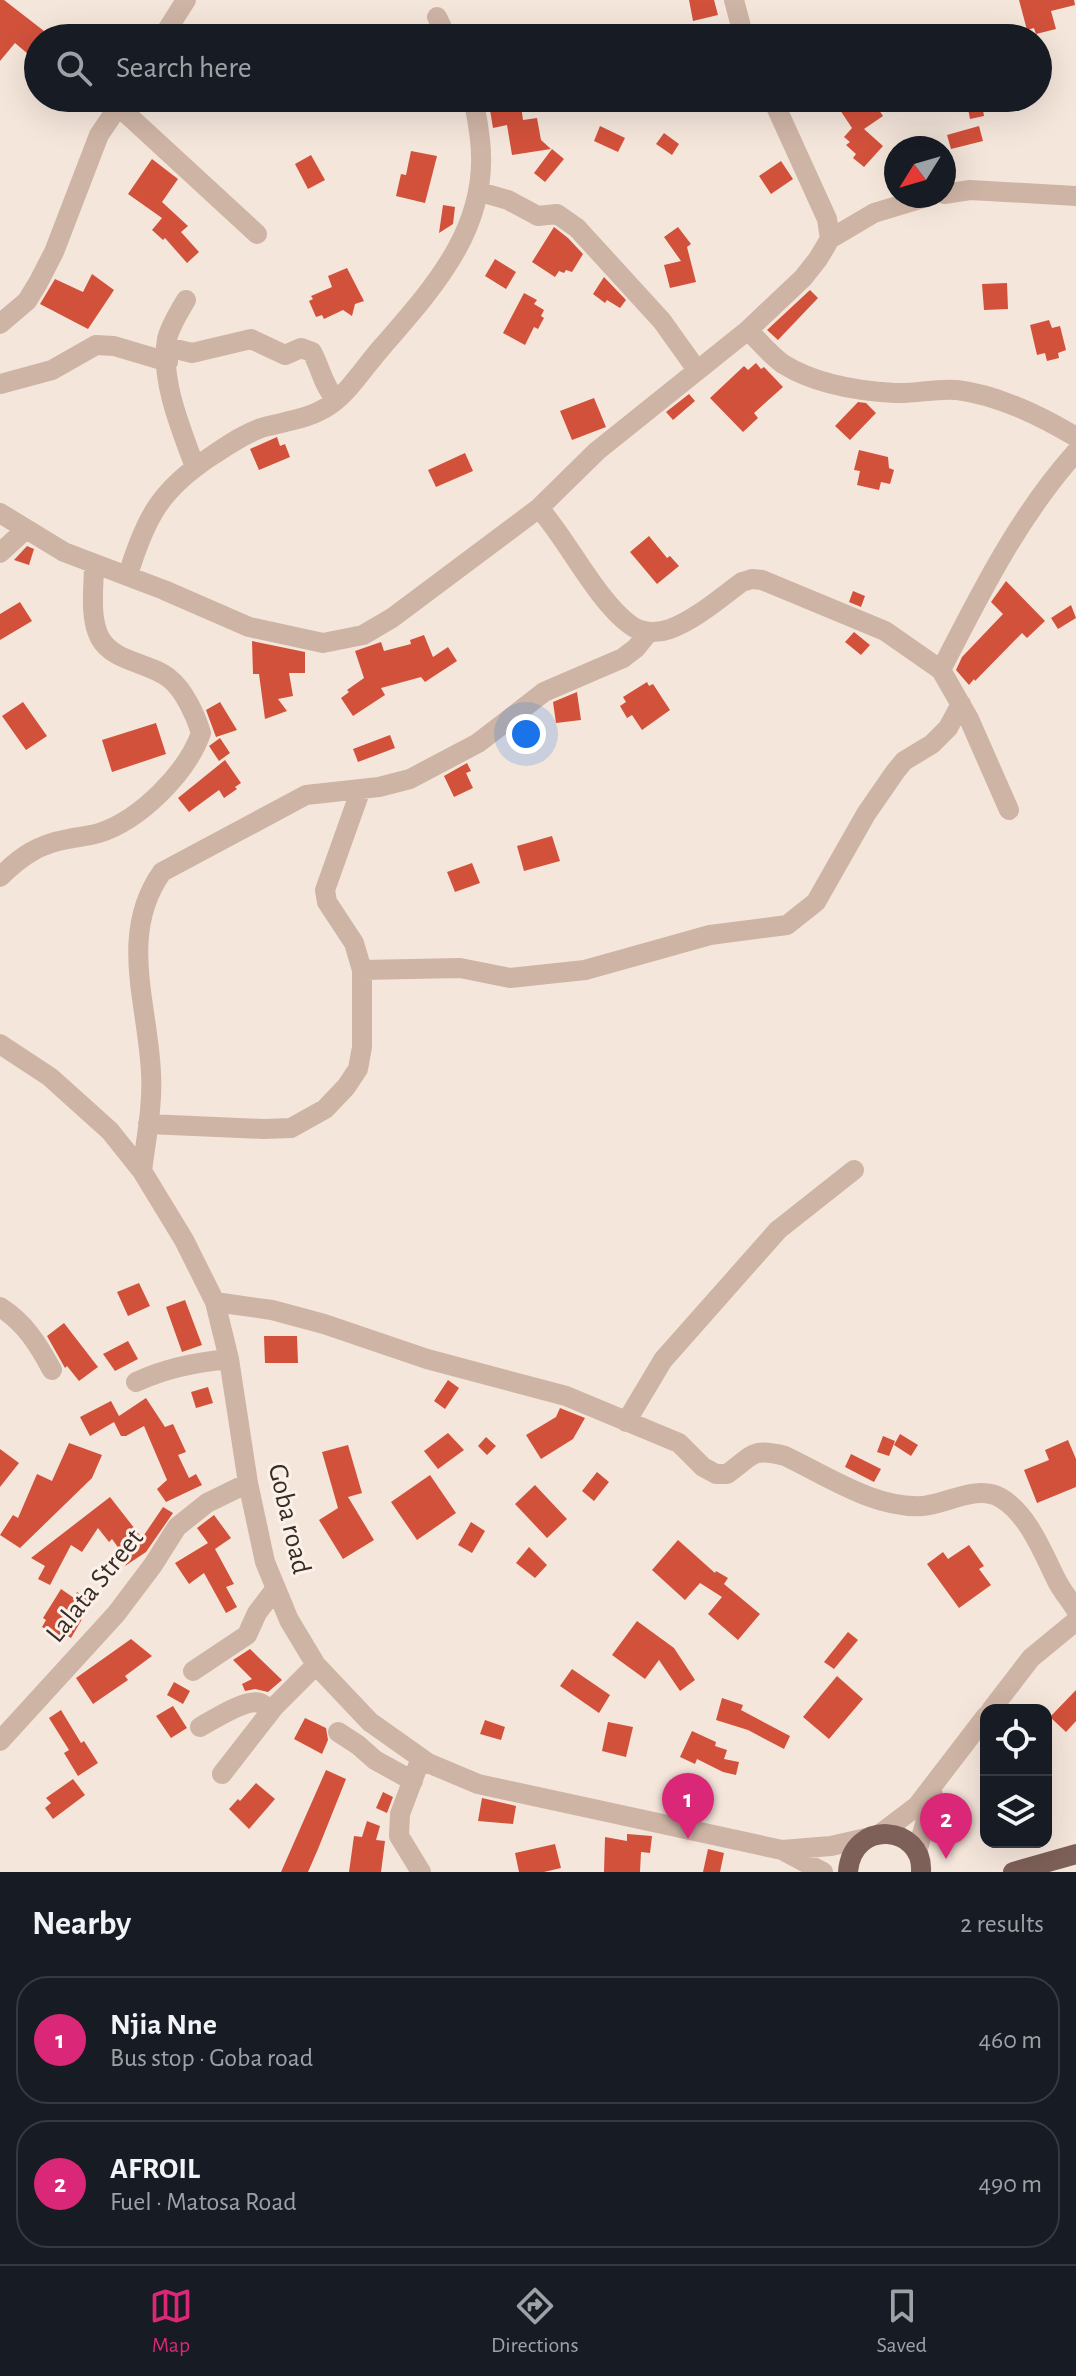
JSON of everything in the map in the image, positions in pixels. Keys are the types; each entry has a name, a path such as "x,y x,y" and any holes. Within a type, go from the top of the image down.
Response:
{"main road":[{"path":"848,1872 855,1848 873,1836 894,1834 907,1841 919,1862"},
{"path":"1013,1872 1055,1867 1076,1854"}],"street":[{"path":"171,24 186,0"},
{"path":"734,0 740,24"},
{"path":"437,17 440,24"},
{"path":"0,324 27,301 38,283 54,252 99,135 114,112"},
{"path":"131,112 257,234"},
{"path":"128,575 141,534 168,490 195,467 247,435 305,418 336,400 428,295 474,214 480,192 481,152 476,112"},
{"path":"779,112 820,198 830,239"},
{"path":"956,192 970,190 1076,196"},
{"path":"480,192 508,200 538,216 557,214 577,228 662,321 697,370"},
{"path":"0,513 64,552 128,575 249,627 323,643 363,635 392,618 539,508 597,451 748,330 803,278 830,239 874,213 890,208"},
{"path":"186,300 172,326 167,354 175,412 195,467"},
{"path":"748,330 781,362 806,376 843,386 896,393 955,390 984,395 1076,437"},
{"path":"0,384 52,370 96,345 167,354 192,353 251,339 285,355 301,348 312,352 321,369 324,386 336,400"},
{"path":"941,670 994,568 1022,524 1076,452"},
{"path":"539,508 611,605 630,626 648,633 670,629 742,582 752,579 762,580 885,631 941,670 961,704 1009,810"},
{"path":"0,553 25,530"},
{"path":"0,877 38,846 97,834 145,807 178,775 193,754 201,733 182,693 170,679 110,650 101,640 94,607 94,564"},
{"path":"142,1171 152,1078 149,1032 136,949 139,923 150,888 162,872 183,858 306,795 361,789 410,779 478,743 544,692 623,658 648,633"},
{"path":"362,970 460,968 510,978 585,970 710,935 787,925 816,902 866,814 895,772 904,761 932,744 948,728 961,704"},
{"path":"148,1124 291,1128 325,1109 358,1069 362,1047 362,970 354,943 327,902 325,890 361,789"},
{"name":"Goba road","path":"0,1044 50,1077 110,1131 142,1171 184,1240 215,1302 229,1359 248,1483 265,1562 289,1620 316,1665 370,1722 421,1758 478,1784 782,1850"},
{"path":"626,1422 663,1360 778,1230 854,1170"},
{"path":"215,1302 272,1310 427,1359 566,1396 679,1443 703,1467 716,1474 727,1474 755,1452 767,1451 785,1456 866,1495 890,1503 929,1505 961,1496 984,1494 1000,1497 1035,1536 1057,1581 1076,1610"},
{"path":"0,1307 18,1319 33,1337 52,1370"},
{"path":"136,1382 161,1371 200,1361 229,1359"},
{"name":"Lalata Street","path":"1,1736 116,1614 177,1527 207,1503 248,1483"},
{"path":"193,1671 247,1635 257,1613 276,1588"},
{"path":"996,1704 1031,1658 1076,1621"},
{"path":"222,1774 271,1711 316,1665"},
{"path":"200,1727 254,1702 271,1711"},
{"path":"782,1850 831,1846 873,1836 917,1806 980,1724"},
{"path":"338,1732 375,1760 413,1781"},
{"path":"421,1758 400,1814 399,1836 421,1872"},
{"path":"919,1862 940,1776"},
{"path":"782,1850 823,1872"}],"building":[{"path":"0,0 4,0 35,24 24,24 24,51 15,43 0,61"},
{"path":"689,0 714,0 718,15 693,21"},
{"path":"1019,0 1074,0 1075,5 1051,11 1056,29 1052,30 1052,24 1025,24"},
{"path":"490,112 522,112 523,120 537,118 541,140 551,149 512,155 507,125 493,128"},
{"path":"841,112 880,112 883,116 864,129 883,146 864,167 853,158 856,154 846,145 850,142 844,137 852,128"},
{"path":"969,112 983,112 984,116 970,119"},
{"path":"600,126 625,138 618,152 594,141"},
{"path":"979,126 983,141 956,148 956,136 947,135"},
{"path":"664,133 679,144 672,155 656,144"},
{"path":"552,149 564,159 545,182 534,173"},
{"path":"411,151 437,156 425,203 396,196 401,174 406,175"},
{"path":"311,155 325,180 308,189 295,164"},
{"path":"152,159 178,179 162,202 188,226 181,232 199,252 187,263 165,238 163,240 152,230 162,218 128,194"},
{"path":"781,161 793,179 771,194 759,176"},
{"path":"443,205 455,207 453,224 439,233"},
{"path":"554,227 583,254 572,272 559,271 555,277 532,262"},
{"path":"678,227 691,244 687,247 696,282 670,288 664,265 681,261 664,237"},
{"path":"495,259 516,272 506,289 485,276"},
{"path":"347,268 364,301 355,304 352,316 343,310 324,319 322,315 316,317 309,301 313,299 311,296 332,287 328,276"},
{"path":"92,274 114,290 88,329 40,304 55,279 83,292"},
{"path":"604,277 626,300 620,308 607,300 605,303 593,294"},
{"path":"1007,283 1008,309 984,310 982,284"},
{"path":"810,290 818,298 778,340 767,330"},
{"path":"524,293 537,300 534,304 544,310 541,316 544,318 538,329 534,327 525,345 503,333"},
{"path":"1049,320 1052,328 1060,326 1066,350 1058,353 1059,358 1047,361 1045,353 1037,355 1030,325"},
{"path":"756,363 783,387 754,413 758,418 743,432 710,398 744,366 748,370"},
{"path":"689,394 695,401 673,420 666,412"},
{"path":"594,398 606,427 572,440 560,411"},
{"path":"858,402 866,403 876,413 850,440 835,426"},
{"path":"277,437 280,446 285,444 290,457 259,470 250,449"},
{"path":"859,450 888,457 889,468 894,470 890,484 881,482 879,490 857,485 860,471 854,470"},
{"path":"465,453 473,471 436,487 428,470"},
{"path":"649,536 667,558 670,556 679,566 657,584 630,552"},
{"path":"27,546 34,549 29,565 14,560"},
{"path":"1006,581 1045,621 1027,638 1022,633 969,685 956,670 962,657 1003,614 991,602"},
{"path":"853,591 865,596 861,607 849,602"},
{"path":"20,602 32,621 0,640 0,614"},
{"path":"1071,605 1076,618 1058,629 1051,618"},
{"path":"854,632 870,645 861,655 845,642"},
{"path":"424,635 433,657 448,647 457,661 425,682 421,677 381,688 385,695 353,716 341,698 364,678 355,651 381,642 384,651 411,644 410,640"},
{"path":"252,641 305,652 305,673 289,673 293,696 278,699 287,711 265,719 259,674 253,674"},
{"path":"647,682 649,686 653,684 670,710 642,730 632,715 627,718 620,706 626,702 623,697"},
{"path":"577,692 581,720 556,723 553,702"},
{"path":"23,702 47,736 26,750 2,716"},
{"path":"220,702 237,730 216,737 206,710"},
{"path":"156,723 166,754 112,772 102,740"},
{"path":"390,735 395,748 358,762 353,749"},
{"path":"220,738 230,753 219,761 209,746"},
{"path":"225,760 241,783 235,787 237,789 224,798 219,790 189,812 178,798"},
{"path":"467,763 471,771 466,773 473,788 454,797 444,776"},
{"path":"552,836 560,861 524,871 517,846"},
{"path":"472,863 480,883 455,892 447,872"},
{"path":"139,1283 150,1306 128,1316 117,1292"},
{"path":"185,1300 202,1345 182,1352 166,1307"},
{"path":"64,1323 98,1367 79,1381 67,1366 65,1368 47,1336"},
{"path":"264,1336 297,1336 298,1363 265,1363"},
{"path":"128,1341 138,1359 115,1371 103,1354"},
{"path":"448,1380 459,1388 445,1409 434,1401"},
{"path":"208,1387 213,1403 196,1408 191,1392"},
{"path":"146,1398 165,1427 173,1424 186,1452 178,1455 189,1478 196,1474 202,1485 166,1502 157,1489 167,1480 144,1426 121,1436 114,1422 90,1436 80,1417 111,1401 119,1416"},
{"path":"560,1408 585,1418 573,1439 541,1459 526,1435 556,1417"},
{"path":"448,1433 464,1450 438,1469 424,1451"},
{"path":"900,1434 918,1445 911,1456 894,1445"},
{"path":"883,1436 895,1441 889,1456 877,1452"},
{"path":"486,1437 496,1446 487,1455 478,1446"},
{"path":"1068,1440 1076,1459 1076,1487 1037,1503 1024,1470 1049,1460 1045,1450"},
{"path":"69,1443 102,1455 92,1478 20,1548 0,1535 13,1515 18,1518 37,1474 52,1481"},
{"path":"348,1445 362,1493 348,1497 374,1540 343,1559 319,1520 338,1508 322,1452"},
{"path":"0,1449 19,1463 0,1487"},
{"path":"851,1454 881,1469 874,1482 845,1467"},
{"path":"597,1472 609,1482 594,1501 582,1491"},
{"path":"430,1475 456,1513 417,1540 391,1502"},
{"path":"535,1485 567,1519 547,1538 515,1504"},
{"path":"110,1497 142,1538 163,1507 173,1513 146,1552 125,1566 128,1561 112,1539 109,1542 98,1528 82,1552 71,1545 50,1585 38,1579 45,1566 31,1558"},
{"path":"214,1515 231,1538 215,1549 234,1584 226,1587 237,1607 226,1613 204,1573 189,1584 175,1563 208,1543 197,1528"},
{"path":"471,1522 485,1531 472,1553 458,1545"},
{"path":"678,1540 715,1573 728,1578 724,1584 760,1614 738,1640 708,1614 722,1597 700,1583 685,1600 652,1570"},
{"path":"969,1545 984,1566 979,1569 991,1585 959,1608 927,1564 943,1552 948,1559"},
{"path":"529,1547 547,1565 535,1578 516,1563"},
{"path":"61,1589 74,1598 77,1592 92,1602 71,1638 66,1635 63,1640 42,1627 46,1620 43,1618"},
{"path":"637,1621 674,1648 695,1680 680,1691 659,1660 645,1679 612,1655"},
{"path":"848,1632 858,1640 834,1669 824,1662"},
{"path":"131,1639 152,1656 125,1676 128,1680 93,1704 76,1678"},
{"path":"250,1649 282,1680 268,1692 255,1689 245,1691 242,1684 252,1679 233,1660"},
{"path":"572,1669 610,1695 599,1713 560,1686"},
{"path":"837,1676 863,1699 829,1739 803,1717"},
{"path":"174,1682 190,1691 183,1704 167,1695"},
{"path":"1076,1690 1076,1721 1066,1732 1052,1719 1052,1715"},
{"path":"722,1698 743,1705 741,1710 790,1736 784,1749 748,1730 716,1720"},
{"path":"173,1706 187,1728 171,1738 156,1716"},
{"path":"61,1710 81,1743 84,1741 98,1763 78,1776 64,1753 69,1750 49,1718"},
{"path":"305,1718 326,1728 328,1740 322,1754 294,1739"},
{"path":"485,1720 505,1727 501,1740 480,1734"},
{"path":"608,1722 633,1727 626,1757 602,1751"},
{"path":"692,1731 727,1750 724,1759 739,1762 736,1775 697,1759 695,1764 680,1757"},
{"path":"326,1770 346,1779 308,1872 281,1872"},
{"path":"73,1779 85,1795 53,1819 45,1808 51,1803 46,1798"},
{"path":"256,1783 275,1799 249,1829 229,1809"},
{"path":"383,1792 393,1797 387,1813 376,1808"},
{"path":"482,1798 516,1806 513,1824 478,1821"},
{"path":"367,1821 380,1826 376,1840 385,1841 381,1872 349,1872 354,1836 362,1837"},
{"path":"627,1834 652,1836 650,1853 641,1852 640,1872 604,1872 605,1837 627,1841"},
{"path":"555,1844 561,1868 519,1872 515,1853"},
{"path":"708,1849 724,1853 720,1872 703,1872"}],"place":[{"name":"Njia Nne","path":"688,1839"},
{"name":"AFROIL","path":"946,1859"}]}
